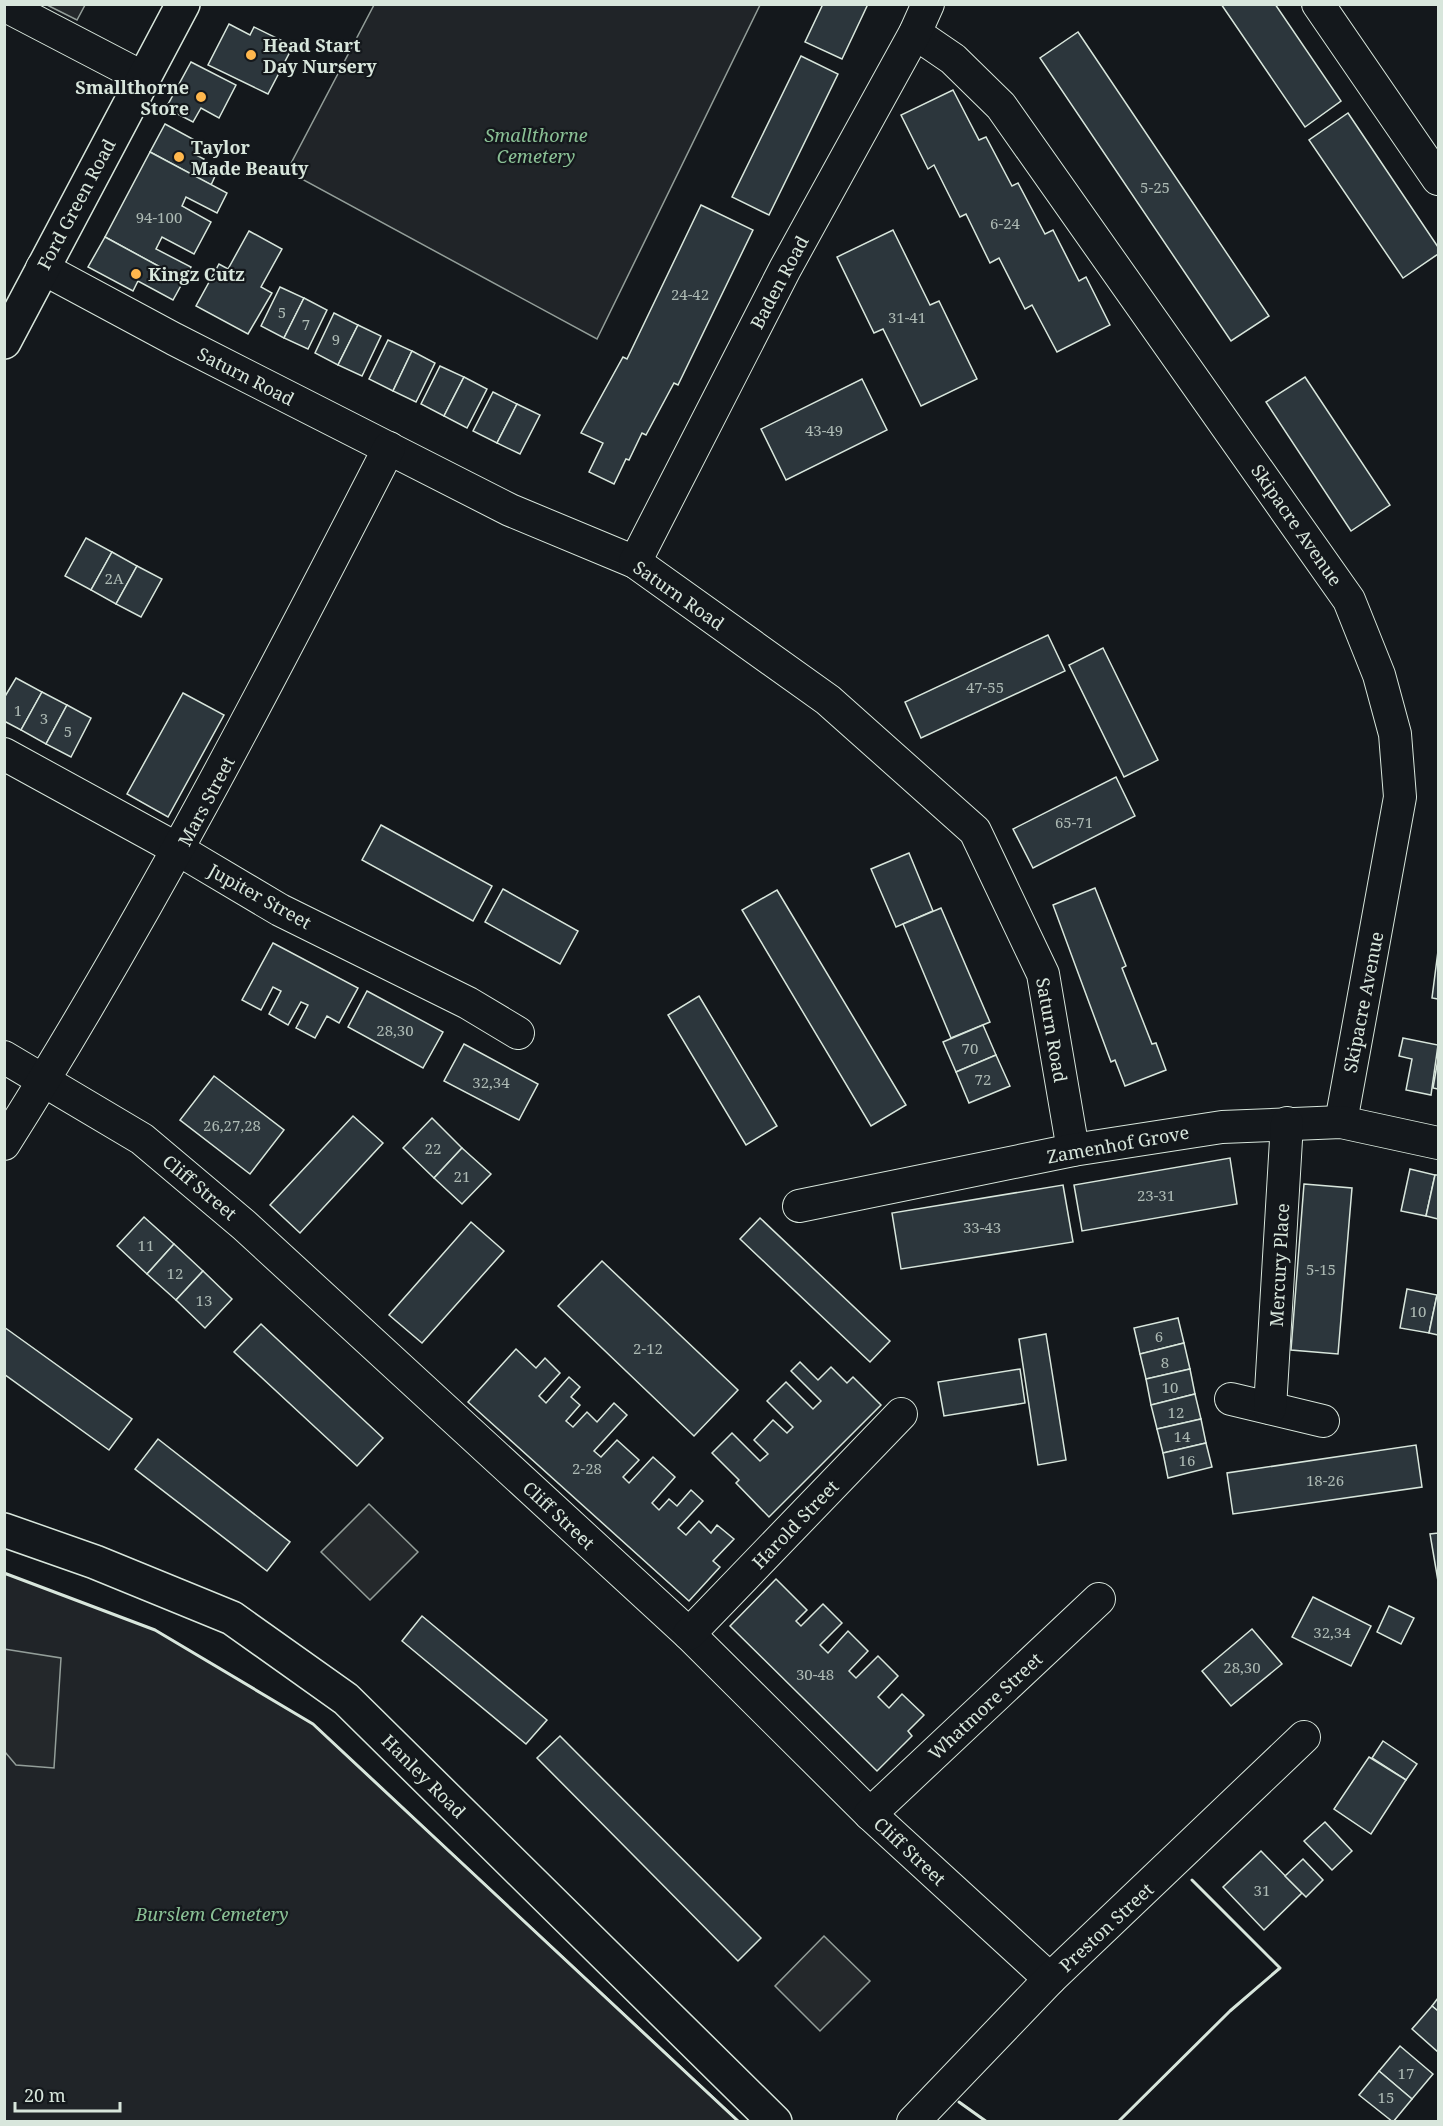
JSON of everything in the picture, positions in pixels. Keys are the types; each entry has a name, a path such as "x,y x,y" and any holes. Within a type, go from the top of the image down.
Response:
{"main road":[{"name":"Ford Green Road","path":"4,342 142,77 183,4"},
{"name":"Hanley Road","path":"4,1530 94,1562 232,1618 346,1699 775,2121"}],"street":[{"name":"Baden Road","path":"635,562 785,269 915,33 928,4"},
{"path":"1318,4 1438,179"},
{"path":"4,5 142,77"},
{"name":"Skipacre Avenue","path":"915,33 953,59 1001,106 1349,600 1379,675 1395,734 1400,809 1341,1122"},
{"name":"Saturn Road","path":"42,268 174,339 510,510 635,562 828,700 975,831 1043,974 1073,1150"},
{"name":"Mars Street","path":"4,1144 44,1081 179,850 251,717 389,448"},
{"name":"Jupiter Street","path":"4,754 179,850 280,910 468,1003 518,1033"},
{"name":"Cliff Street","path":"4,1057 142,1139 244,1225 688,1634 870,1814 1050,1979"},
{"name":"Zamenhof Grove","path":"799,1206 1073,1150 1222,1127 1341,1122 1438,1143"},
{"name":"Mercury Place","path":"1270,1408 1287,1123"},
{"path":"1231,1399 1323,1421"},
{"name":"Harold Street","path":"688,1634 901,1414"},
{"name":"Whatmore Street","path":"870,1814 1099,1599"},
{"name":"Preston Street","path":"913,2121 1050,1979 1304,1737"}],"green space":[{"name":"Smallthorne Cemetery","path":"374,5 760,5 597,339 287,171"},
{"name":"Burslem Cemetery","path":"4,1573 155,1630 313,1724 739,2121 5,2121"}],"shaded area":[{"path":"47,5 85,5 77,20"},
{"path":"369,1504 418,1552 370,1600 321,1552"},
{"path":"4,1649 61,1658 54,1768 16,1765 5,1752"},
{"path":"824,1936 870,1981 820,2031 775,1986"}],"building":[{"path":"823,4 868,4 842,59 805,42"},
{"path":"1221,4 1275,4 1341,101 1305,127"},
{"name":"Head Start Day Nursery","path":"229,24 250,35 254,27 293,46 268,94 208,65"},
{"path":"1078,32 1269,316 1231,341 1040,58"},
{"path":"801,56 838,74 769,215 732,197"},
{"name":"Smallthorne Store","path":"191,62 236,85 219,118 201,108 193,122 166,108"},
{"path":"953,90 979,140 986,137 1012,186 1018,183 1045,234 1053,230 1079,281 1086,277 1110,325 1057,352 1032,305 1025,309 999,258 990,263 966,214 960,217 934,165 928,169 901,115"},
{"path":"1348,113 1438,247 1438,254 1403,278 1309,140"},
{"name":"Taylor Made Beauty","path":"165,124 200,143 194,154 204,159 200,166 216,174 211,185 150,152"},
{"path":"150,152 227,193 217,213 186,197 182,206 211,222 194,254 162,237 156,249 191,267 184,280 105,237"},
{"path":"701,205 753,230 678,385 674,383 646,435 642,433 614,484 589,472 603,443 581,433 623,357 627,359"},
{"path":"893,230 930,305 939,301 977,379 921,406 883,329 874,333 837,257"},
{"path":"249,231 282,249 261,287 272,293 248,334 196,306 219,264 228,269"},
{"name":"Kingz Cutz","path":"105,237 184,280 173,300 138,281 133,291 88,267"},
{"path":"280,287 304,298 284,338 261,326"},
{"path":"304,298 327,310 308,349 284,338"},
{"path":"334,313 358,325 338,365 315,353"},
{"path":"358,325 381,336 362,376 338,365"},
{"path":"388,340 412,351 393,391 369,379"},
{"path":"412,351 435,363 416,402 393,391"},
{"path":"440,366 464,377 444,416 421,404"},
{"path":"464,377 487,389 467,428 444,416"},
{"path":"1305,377 1390,505 1351,531 1266,402"},
{"path":"862,379 887,430 786,480 761,429"},
{"path":"493,392 517,404 497,443 473,431"},
{"path":"517,404 540,415 520,454 497,443"},
{"path":"86,538 112,552 91,590 65,576"},
{"path":"112,552 137,566 116,604 91,590"},
{"path":"137,566 162,579 141,617 116,604"},
{"path":"1048,635 1065,671 921,738 905,702"},
{"path":"1103,648 1158,760 1124,777 1069,665"},
{"path":"16,678 42,692 21,730 4,721 4,698"},
{"path":"42,692 67,705 46,744 21,730"},
{"path":"183,693 224,715 168,817 127,794"},
{"path":"67,705 91,718 71,757 46,744"},
{"path":"1116,777 1135,816 1033,868 1013,829"},
{"path":"381,825 492,886 473,921 362,860"},
{"path":"909,853 933,911 896,927 871,869"},
{"path":"1095,888 1126,966 1122,968 1152,1044 1156,1043 1166,1070 1125,1086 1115,1060 1111,1062 1053,905"},
{"path":"503,889 578,931 560,964 485,922"},
{"path":"777,890 906,1105 871,1126 742,910"},
{"path":"941,908 990,1022 951,1038 903,924"},
{"path":"273,943 358,988 339,1023 327,1016 315,1038 296,1028 308,1005 301,1002 288,1025 269,1014 281,991 273,987 261,1010 242,1000"},
{"path":"1438,951 1438,999 1432,998"},
{"path":"367,991 443,1032 423,1068 348,1027"},
{"path":"699,996 777,1126 746,1145 668,1015"},
{"path":"983,1025 996,1055 956,1072 943,1042"},
{"path":"1403,1038 1438,1045 1431,1095 1406,1090 1412,1059 1399,1056"},
{"path":"464,1044 538,1084 519,1120 444,1081"},
{"path":"996,1055 1010,1086 969,1103 956,1072"},
{"path":"1438,1059 1438,1089 1433,1088"},
{"path":"214,1076 284,1130 250,1174 180,1120"},
{"path":"353,1116 383,1143 300,1233 270,1205"},
{"path":"432,1118 462,1148 434,1178 403,1148"},
{"path":"462,1148 491,1174 462,1204 434,1178"},
{"path":"1230,1158 1237,1204 1082,1231 1074,1185"},
{"path":"1410,1169 1435,1175 1426,1216 1401,1211"},
{"path":"1435,1175 1438,1175 1438,1219 1426,1216"},
{"path":"1304,1184 1352,1188 1338,1354 1291,1350"},
{"path":"1063,1185 1073,1242 901,1269 892,1213"},
{"path":"144,1217 174,1244 147,1274 117,1246"},
{"path":"760,1218 890,1341 870,1362 740,1239"},
{"path":"471,1222 504,1251 422,1343 389,1315"},
{"path":"174,1244 203,1271 176,1300 147,1274"},
{"path":"602,1261 738,1390 694,1436 558,1306"},
{"path":"203,1271 232,1299 205,1328 176,1300"},
{"path":"1407,1289 1437,1295 1429,1333 1400,1328"},
{"path":"1438,1295 1438,1335 1429,1333"},
{"path":"1178,1318 1184,1343 1140,1354 1134,1328"},
{"path":"261,1324 383,1438 357,1466 234,1352"},
{"path":"4,1327 132,1419 109,1450 4,1374"},
{"path":"1046,1334 1066,1460 1038,1465 1019,1339"},
{"path":"1184,1343 1190,1369 1146,1379 1140,1354"},
{"path":"516,1349 536,1368 545,1358 560,1373 539,1396 546,1403 569,1377 580,1387 571,1397 580,1405 566,1421 573,1427 587,1412 597,1422 614,1403 627,1415 594,1451 601,1457 617,1440 639,1460 623,1477 629,1483 653,1457 675,1477 652,1503 659,1510 669,1499 677,1506 691,1490 703,1501 678,1528 686,1535 699,1521 711,1533 717,1525 734,1539 713,1561 720,1567 689,1601 468,1402"},
{"path":"800,1362 818,1380 831,1367 847,1383 853,1377 881,1405 769,1517 736,1483 739,1480 712,1453 732,1433 760,1461 768,1454 754,1440 773,1420 787,1433 793,1427 767,1401 786,1382 813,1409 821,1401 791,1371"},
{"path":"1020,1369 1025,1403 944,1416 938,1382"},
{"path":"1190,1369 1195,1394 1151,1405 1146,1379"},
{"path":"1195,1394 1201,1419 1157,1429 1151,1405"},
{"path":"1201,1419 1206,1443 1163,1453 1157,1429"},
{"path":"158,1439 290,1542 267,1571 135,1469"},
{"path":"1206,1443 1212,1467 1168,1478 1163,1453"},
{"path":"1416,1445 1422,1487 1233,1514 1227,1473"},
{"path":"1438,1533 1438,1581 1430,1534"},
{"path":"776,1579 807,1610 796,1621 801,1626 823,1604 842,1623 820,1645 828,1653 848,1631 868,1651 849,1671 856,1678 878,1656 898,1676 878,1697 889,1708 902,1694 924,1715 908,1731 912,1736 877,1771 730,1626"},
{"path":"1313,1597 1371,1626 1351,1666 1292,1637"},
{"path":"1389,1606 1414,1618 1401,1644 1377,1632"},
{"path":"422,1616 547,1720 526,1744 402,1641"},
{"path":"1252,1629 1282,1664 1231,1706 1202,1671"},
{"path":"560,1736 761,1938 738,1961 537,1758"},
{"path":"1383,1741 1417,1764 1406,1780 1372,1758"},
{"path":"1369,1757 1406,1780 1371,1834 1334,1809"},
{"path":"1325,1822 1352,1851 1332,1870 1304,1841"},
{"path":"1261,1851 1302,1893 1264,1930 1223,1887"},
{"path":"1303,1859 1323,1880 1306,1897 1285,1876"},
{"path":"1438,1998 1438,2011 1432,2006"},
{"path":"1432,2006 1438,2011 1438,2052 1412,2029"},
{"path":"1400,2046 1433,2074 1412,2099 1379,2071"},
{"path":"1379,2071 1412,2099 1393,2122 1359,2095"}],"wall":[{"path":"4,1573 155,1630 313,1724 739,2122"},
{"path":"1118,2122 1230,2011 1280,1968 1192,1880"},
{"path":"959,2102 987,2122"}],"place":[{"name":"Head Start Day Nursery","path":"251,55"},
{"name":"Smallthorne Store","path":"201,97"},
{"name":"Taylor Made Beauty","path":"179,157"},
{"name":"Kingz Cutz","path":"136,274"}]}
